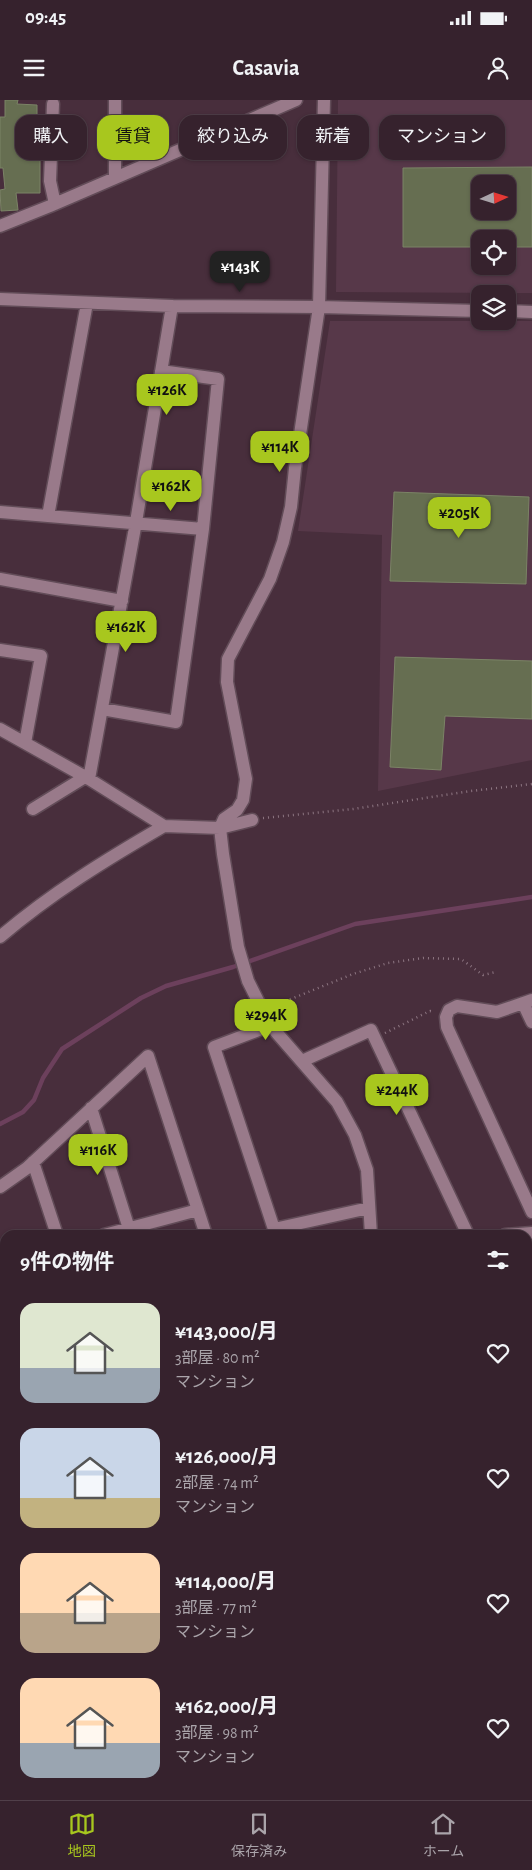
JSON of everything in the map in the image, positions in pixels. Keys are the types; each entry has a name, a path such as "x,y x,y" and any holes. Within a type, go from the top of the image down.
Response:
{"street":[{"path":"115,100 115,178"},
{"path":"0,226 56,204 296,100"},
{"path":"324,100 319,307 291,507 283,542 270,579 228,659 227,682 246,779 243,800 237,810 224,818 220,828 238,947 248,981 272,1025 337,1102 355,1135 366,1170 371,1230"},
{"path":"53,104 50,181 56,204"},
{"path":"0,299 172,306 471,311"},
{"path":"48,516 87,303"},
{"path":"33,809 87,778 102,710 122,601 172,306"},
{"path":"516,311 532,312"},
{"path":"102,710 176,722 203,529 218,379 161,370"},
{"path":"0,512 203,529"},
{"path":"0,579 122,601"},
{"path":"0,650 41,656 24,743"},
{"path":"0,729 87,778 164,826 220,828 252,820"},
{"path":"0,938 21,919 53,895 120,851 164,826"},
{"path":"532,1022 528,1002 497,1012 457,1006 449,1010 446,1017 447,1027 532,1212"},
{"path":"272,1025 214,1046 274,1229 369,1208"},
{"path":"302,1061 371,1030 466,1230"},
{"path":"0,1187 33,1162 148,1056 204,1230"},
{"path":"91,1108 129,1230"},
{"path":"33,1162 55,1230"},
{"path":"136,1230 198,1210"}],"path":[{"path":"252,820 353,809 471,791 532,784"},
{"path":"263,1010 353,974 388,963 424,958 461,959 483,975 496,972"},
{"path":"375,1038 430,1011 446,1017"}],"shaded area":[{"path":"338,100 532,100 532,293 516,293 516,285 471,285 471,293 336,292 337,160 369,160 369,115 338,115"},
{"path":"330,321 471,321 471,330 516,330 516,321 532,321 532,760 378,791 382,535 298,531"}],"building":[{"path":"5,100 18,100 17,104 37,105 37,115 15,115 15,160 40,160 40,193 16,193 18,210 1,211 0,190 5,189 3,168 0,168 0,117 5,117"},
{"path":"532,167 532,247 516,247 516,230 471,230 471,247 403,247 403,168"},
{"path":"394,492 529,497 526,584 390,581"},
{"path":"395,657 532,661 532,719 445,716 441,770 390,767"}],"waterway":[{"path":"0,1124 23,1112 34,1100 43,1078 62,1049 141,998 166,986 233,967 355,924 532,897"}]}
